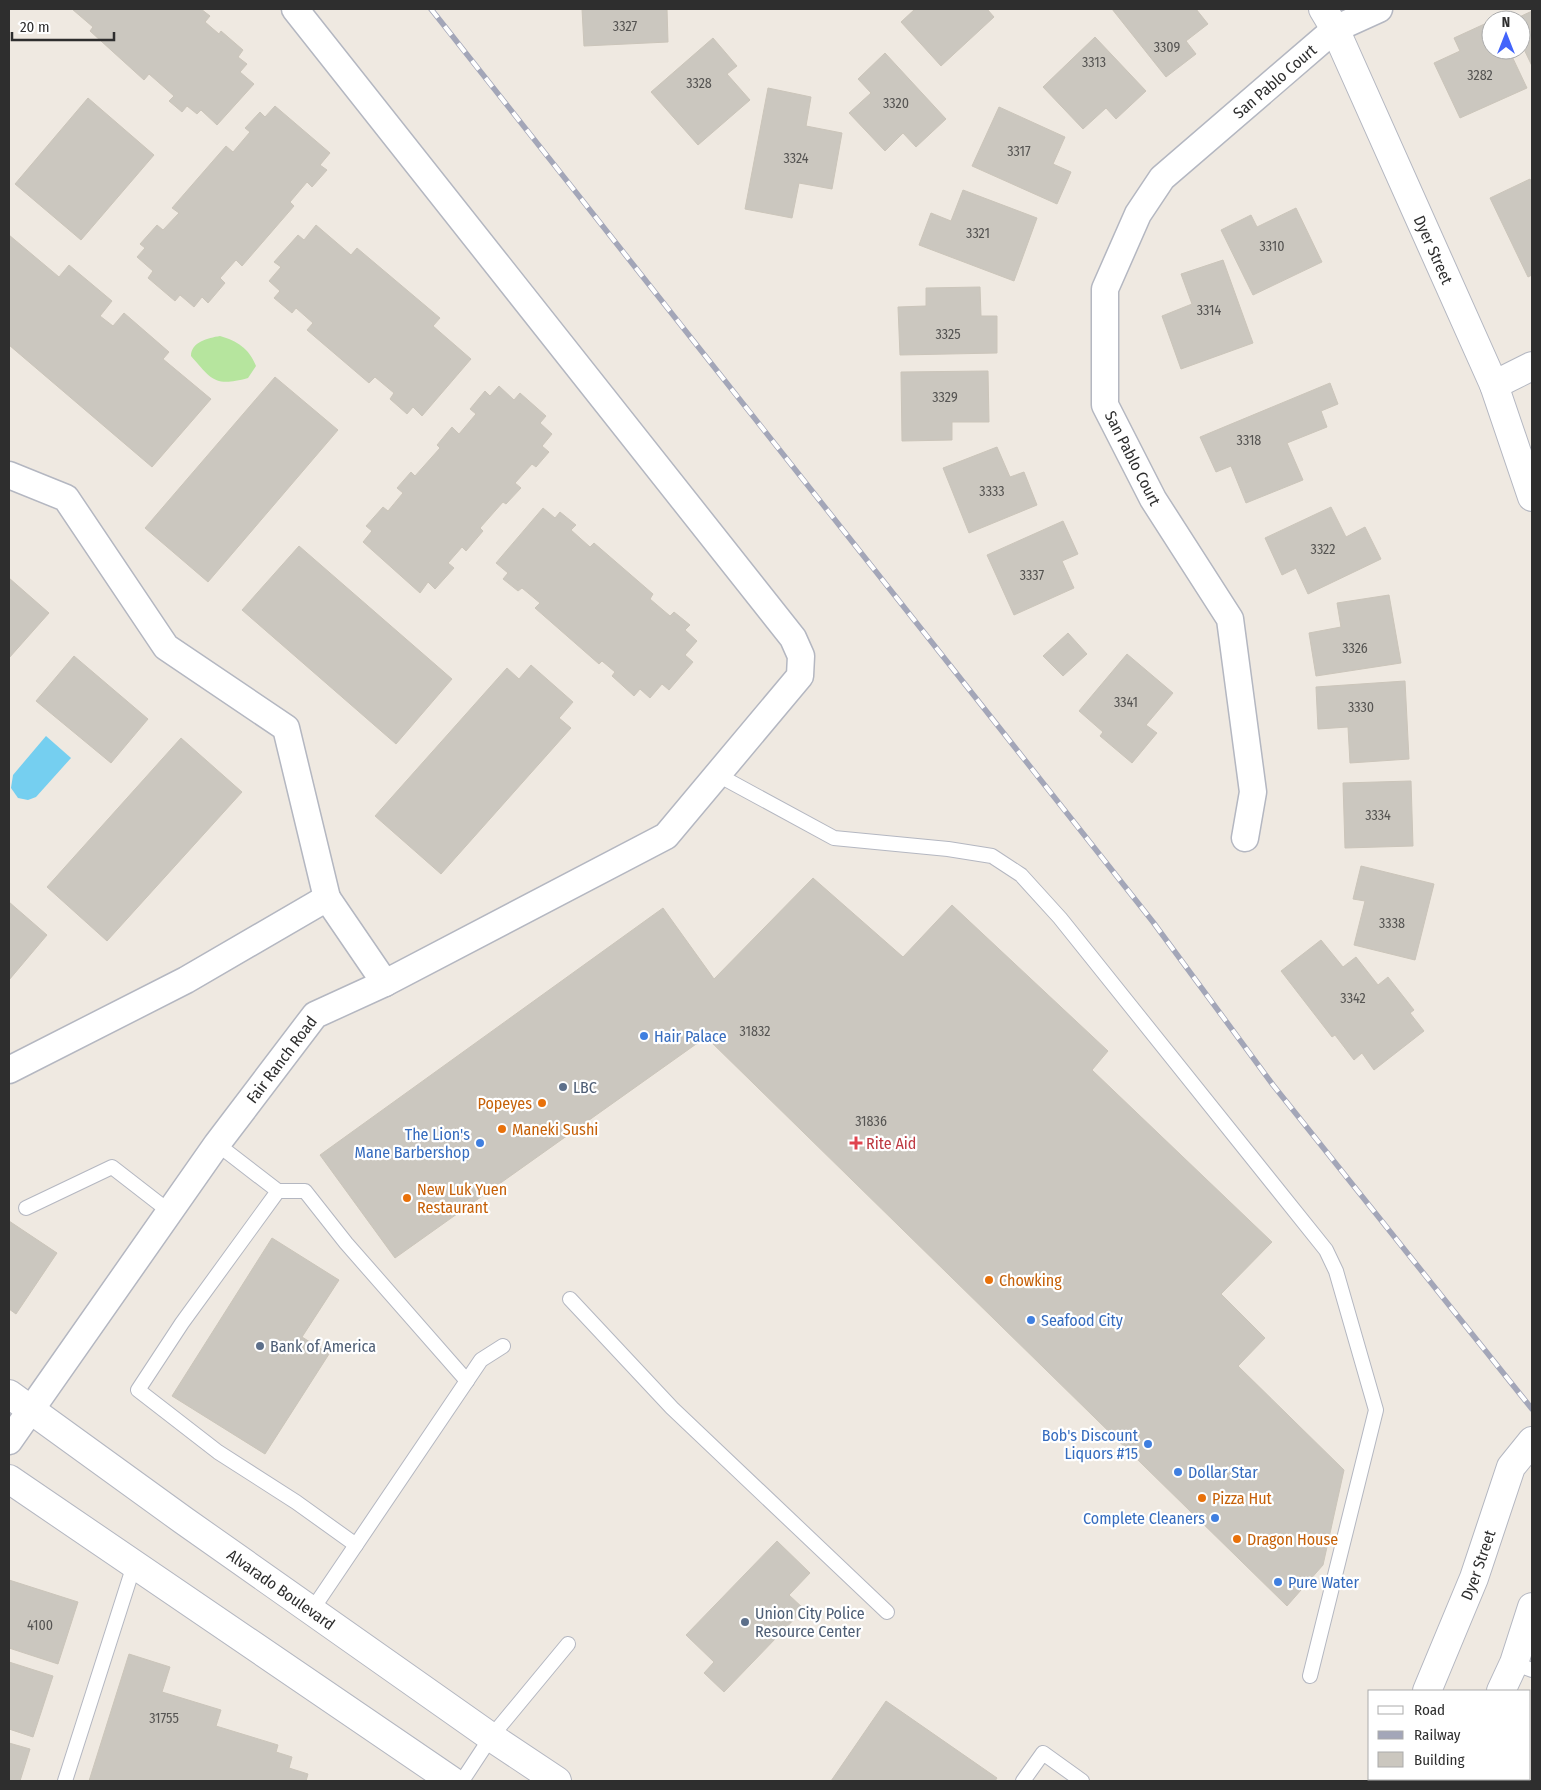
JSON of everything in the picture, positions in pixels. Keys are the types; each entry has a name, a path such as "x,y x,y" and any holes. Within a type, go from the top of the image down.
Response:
{"main road":[{"name":"Dyer Street","path":"1329,19 1494,385 1532,497"},
{"path":"1494,385 1532,366"},
{"name":"Alvarado Boulevard","path":"9,1394 79,1446 491,1737 557,1781"},
{"name":"Dyer Street","path":"1427,1690 1474,1578 1511,1467 1532,1441"},
{"path":"9,1479 452,1781"},
{"path":"1502,1690 1523,1666 1532,1606"}],"street":[{"name":"Fair Ranch Road","path":"9,1441 32,1411 217,1144 315,1015 385,983 666,836 800,676 801,656 793,638 295,9"},
{"name":"San Pablo Court","path":"1245,838 1253,792 1230,619 1153,499 1105,405 1105,289 1138,214 1162,178 1329,19 1379,9"},
{"path":"9,475 66,498 166,648 286,728 327,898 385,983"},
{"path":"9,1070 186,980 327,898"}],"lane":[{"path":"718,775 834,838 948,849 992,856 1021,875 1060,918 1326,1250 1336,1271 1342,1298 1376,1410 1310,1676"},
{"path":"217,1144 278,1191 304,1191 346,1243 466,1381"},
{"path":"26,1208 112,1167 170,1212"},
{"path":"278,1191 182,1323 138,1390 218,1452 296,1502 356,1545"},
{"path":"570,1299 672,1408 887,1612"},
{"path":"312,1610 481,1360 503,1346"},
{"path":"65,1781 134,1565"},
{"path":"462,1781 491,1737 568,1644"},
{"path":"1023,1781 1043,1753 1082,1781"}],"green space":[{"path":"220,336 242,346 250,354 256,366 248,378 228,382 215,379 204,371 191,356 197,344"}],"water":[{"path":"46,736 71,758 36,797 28,800 18,798 11,788 13,775"}],"building":[{"path":"72,9 201,9 210,16 205,22 219,34 221,31 243,50 238,57 247,64 240,72 254,84 217,125 201,110 197,114 187,106 182,112 169,101 174,96 149,74 144,80 90,31 93,27"},
{"path":"582,9 667,9 668,42 584,46"},
{"path":"915,9 987,9 994,17 941,66 901,22"},
{"path":"1112,9 1196,9 1208,24 1186,41 1196,54 1166,77"},
{"path":"1531,11 1532,66 1529,60 1531,60"},
{"path":"1481,26 1481,60 1514,60 1527,88 1460,118 1434,63 1460,51 1454,38"},
{"path":"1095,37 1146,91 1116,119 1106,108 1083,129 1043,87"},
{"path":"713,38 737,66 727,74 750,100 698,145 651,92"},
{"path":"885,53 946,119 916,147 903,133 885,151 849,113 871,93 858,79"},
{"path":"768,88 811,97 806,126 842,133 832,189 799,183 792,218 745,209"},
{"path":"88,98 154,155 81,240 15,184"},
{"path":"275,106 330,153 320,165 327,170 312,187 307,182 290,202 294,206 242,266 236,260 220,278 225,283 208,303 202,297 194,307 180,295 175,301 148,278 153,271 137,257 145,248 140,244 157,225 163,230 179,213 172,208 226,146 233,152 250,132 245,128 260,112 265,117"},
{"path":"999,107 1065,137 1053,164 1071,172 1057,204 972,166"},
{"path":"1530,179 1532,184 1532,275 1528,277 1490,198"},
{"path":"963,190 1037,218 1014,281 919,245 931,213 951,221"},
{"path":"1296,208 1322,262 1253,295 1221,230 1251,215 1257,227"},
{"path":"316,225 351,255 357,248 440,318 433,326 471,359 422,416 413,407 407,414 390,399 394,393 375,377 369,383 307,330 313,323 296,308 292,313 274,298 280,291 269,281 281,267 274,262 298,235 304,240"},
{"path":"9,235 59,277 69,265 112,301 100,316 113,326 124,313 169,352 163,359 211,399 152,467 9,345"},
{"path":"1223,260 1253,343 1181,369 1162,316 1192,304 1181,274"},
{"path":"980,287 981,316 997,316 997,353 900,355 898,307 926,306 926,288"},
{"path":"988,371 989,422 952,422 952,440 902,441 901,372"},
{"path":"275,377 338,430 208,582 145,528"},
{"path":"1330,383 1338,404 1321,411 1327,427 1287,443 1303,480 1246,503 1231,466 1216,472 1200,437"},
{"path":"499,386 514,400 520,393 546,416 540,423 552,434 542,446 549,452 536,467 532,464 515,483 521,488 506,504 503,502 480,528 483,531 466,551 462,547 448,563 454,568 435,589 428,582 420,593 363,542 372,531 366,526 383,507 388,511 403,493 397,488 411,472 415,476 440,448 437,445 452,427 459,434 476,414 470,409 485,391 490,396"},
{"path":"997,447 1010,477 1024,472 1037,505 969,533 943,468"},
{"path":"1331,507 1346,537 1365,527 1381,559 1308,594 1296,568 1282,575 1265,538"},
{"path":"543,508 555,518 560,512 576,525 571,530 590,547 594,543 653,594 650,599 670,616 674,612 690,625 685,630 697,641 685,655 693,662 669,690 662,684 650,698 640,689 634,696 612,676 615,672 602,661 599,664 535,608 540,603 522,588 518,591 503,579 508,573 496,563"},
{"path":"1063,521 1078,554 1062,561 1074,588 1014,615 987,555"},
{"path":"299,546 452,679 396,744 242,610"},
{"path":"9,578 49,613 9,658"},
{"path":"1389,595 1401,663 1316,676 1309,633 1341,627 1337,603"},
{"path":"1068,633 1087,654 1063,676 1043,656"},
{"path":"1127,654 1173,693 1146,725 1157,733 1132,763 1100,736 1103,732 1079,711"},
{"path":"74,656 148,719 111,763 36,701"},
{"path":"531,665 573,702 559,718 571,728 441,874 375,816 507,668 519,679"},
{"path":"1405,681 1409,759 1350,763 1348,727 1318,729 1316,687"},
{"path":"181,738 242,792 107,941 47,887"},
{"path":"1411,781 1413,846 1345,848 1343,783"},
{"path":"1361,866 1434,884 1415,960 1354,945 1365,901 1353,899"},
{"path":"813,878 903,957 952,905 1108,1051 1092,1070 1272,1242 1221,1294 1265,1338 1238,1366 1344,1470 1323,1565 1287,1606 706,1037 395,1258 320,1155 663,908 714,979"},
{"path":"9,902 47,935 9,980"},
{"path":"1321,940 1343,967 1356,957 1378,985 1388,977 1414,1010 1410,1013 1424,1031 1374,1070 1362,1053 1354,1060 1335,1035 1332,1037 1281,971"},
{"path":"9,1221 57,1253 16,1314 9,1309"},
{"name":"Bank of America","path":"272,1238 339,1280 302,1337 329,1354 265,1454 172,1396"},
{"name":"Union City Police Resource Center","path":"777,1541 810,1573 789,1595 804,1609 724,1692 704,1673 714,1662 686,1635"},
{"path":"9,1580 78,1602 58,1664 9,1648"},
{"path":"129,1654 170,1667 162,1692 221,1710 216,1726 278,1745 276,1752 292,1757 289,1768 308,1774 306,1781 89,1781"},
{"path":"9,1662 53,1676 33,1737 9,1729"},
{"path":"886,1701 997,1778 995,1781 831,1781"},
{"path":"9,1743 30,1749 20,1781 9,1781"}],"railway":[{"path":"431,9 1153,922 1273,1085 1532,1409"}],"place":[{"name":"Hair Palace","path":"644,1036"},
{"name":"LBC","path":"563,1087"},
{"name":"Popeyes","path":"542,1103"},
{"name":"Maneki Sushi","path":"502,1129"},
{"name":"The Lion's Mane Barbershop","path":"480,1143"},
{"name":"Rite Aid","path":"856,1143"},
{"name":"New Luk Yuen Restaurant","path":"407,1198"},
{"name":"Chowking","path":"989,1280"},
{"name":"Seafood City","path":"1031,1320"},
{"name":"Bank of America","path":"260,1346"},
{"name":"Bob's Discount Liquors #15","path":"1148,1444"},
{"name":"Dollar Star","path":"1178,1472"},
{"name":"Pizza Hut","path":"1202,1498"},
{"name":"Complete Cleaners","path":"1215,1518"},
{"name":"Dragon House","path":"1237,1539"},
{"name":"Pure Water","path":"1278,1582"},
{"name":"Union City Police Resource Center","path":"745,1622"}]}
